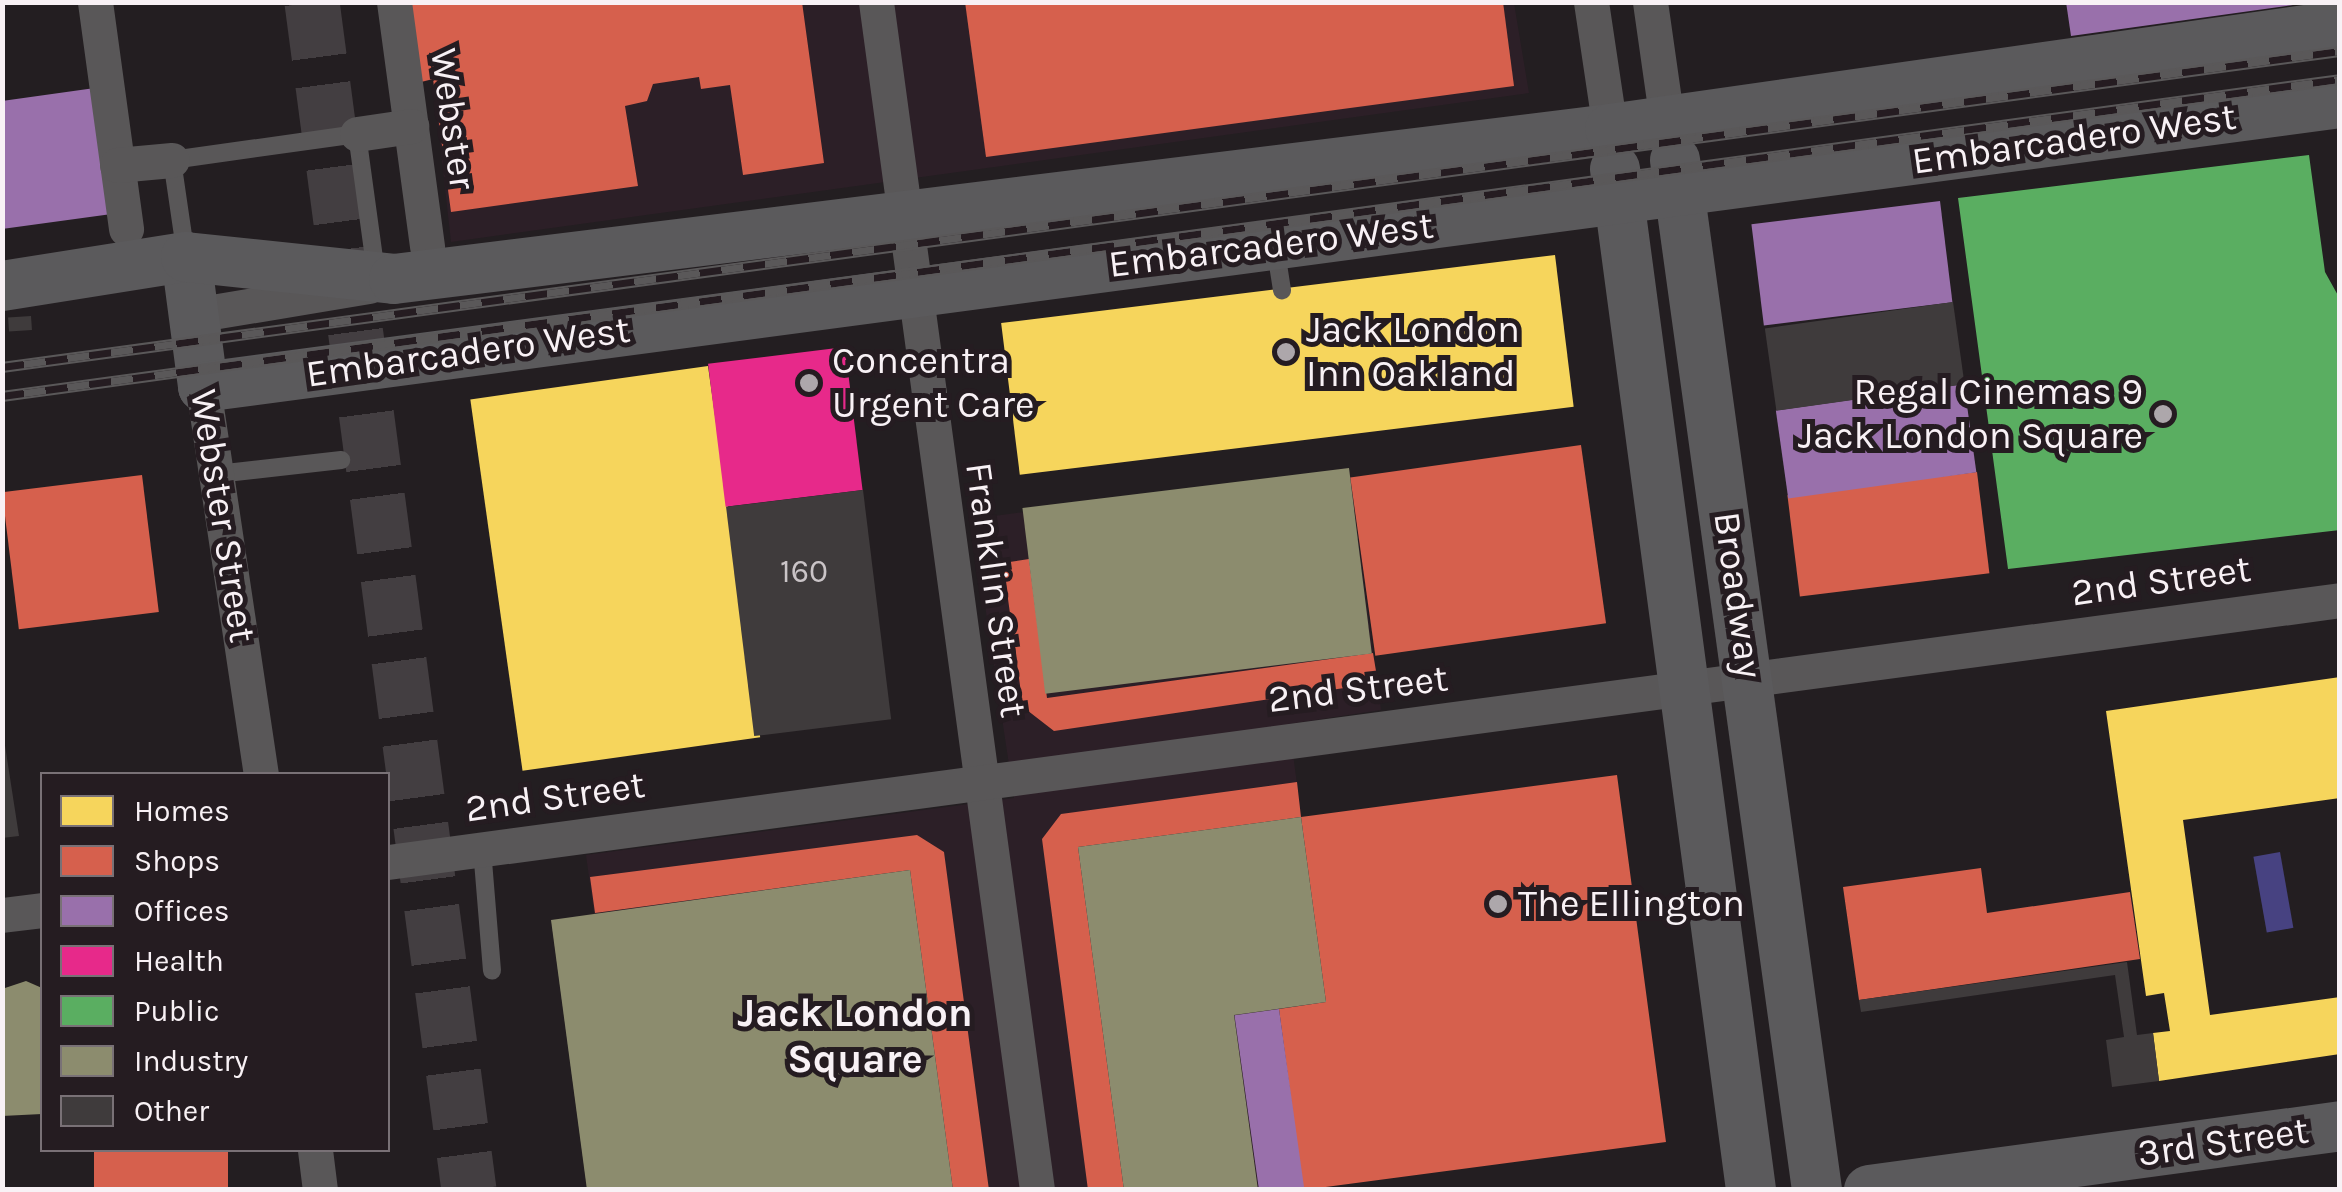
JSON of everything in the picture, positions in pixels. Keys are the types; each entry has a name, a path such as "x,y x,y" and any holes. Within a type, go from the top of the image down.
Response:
{"street":[{"path":"95,2 126,229"},
{"name":"Webster","path":"394,2 411,126 399,268"},
{"name":"Franklin Street","path":"876,2 908,292 1037,1190"},
{"name":"Broadway","path":"1590,2 1620,201 1751,1190"},
{"name":"Broadway","path":"1650,2 1682,192 1817,1190"},
{"name":"Embarcadero West","path":"194,316 399,268 1610,129 2340,25"},
{"name":"Embarcadero West","path":"203,387 908,292 1278,268 1620,201 2340,103"},
{"path":"357,134 411,126"},
{"path":"117,165 172,160"},
{"name":"Embarcadero West","path":"2,286 186,256 399,268"},
{"name":"Webster Street","path":"186,256 261,772"},
{"name":"2nd Street","path":"390,862 2340,600"},
{"path":"2,915 40,910"},
{"name":"3rd Street","path":"1868,1190 2095,1174 2340,1126"},
{"path":"314,1152 320,1190"}],"lane":[{"path":"186,256 172,160 357,134 399,268"},
{"path":"217,474 341,460"},
{"path":"482,850 492,971"}],"shaded area":[{"path":"410,3 1514,3 1529,93 451,242 433,80 421,82"},
{"path":"1349,468 1381,710 1289,724 1326,1002 1258,1189 680,1189 619,1098 586,855 1014,798 972,519"},
{"path":"2280,852 2293,928 2267,933 2253,857"}],"building: Homes":[{"name":"Jack London Inn Oakland","path":"1555,255 1574,407 1020,475 1001,323"},
{"path":"708,366 760,737 523,771 470,399"},
{"path":"2340,677 2340,798 2183,820 2210,1015 2340,997 2340,1054 2159,1081 2153,1033 2170,1031 2164,993 2146,996 2106,711"}],"building: Shops":[{"path":"410,2 802,2 824,163 743,175 730,85 701,89 699,77 653,84 647,101 625,106 638,186 451,212 433,79 421,82"},
{"path":"965,2 1503,2 1514,86 986,157"},
{"path":"1581,445 1606,623 1375,656 1350,477"},
{"path":"1977,472 1989,573 1800,597 1787,495"},
{"path":"142,475 159,612 19,629 2,492"},
{"path":"1029,559 1047,698 1373,653 1378,683 1054,731 1023,707 1003,563"},
{"name":"The Ellington","path":"1617,775 1666,1142 1303,1190 1279,1009 1326,1002 1301,817"},
{"path":"1297,782 1301,817 1078,847 1124,1190 1088,1190 1042,839 1061,814"},
{"path":"917,835 944,852 989,1190 953,1190 910,870 595,913 590,877"},
{"path":"1981,868 1987,913 2130,892 2140,959 1859,1000 1843,887"},
{"path":"94,1152 228,1152 228,1190 94,1190"}],"building: Offices":[{"path":"2066,2 2293,2 2293,5 2071,36"},
{"path":"102,87 119,213 2,229 2,101"},
{"path":"1940,201 1952,302 1764,325 1751,224"},
{"path":"1964,384 1976,472 1788,499 1776,410"},
{"path":"1279,1009 1304,1190 1259,1190 1234,1015"}],"building: Health":[{"path":"845,347 863,490 726,507 708,364"}],"building: Public":[{"name":"Regal Cinemas 9 Jack London Square","path":"2309,155 2325,272 2340,299 2340,530 2008,569 1958,198"}],"building: Industry":[{"path":"1349,468 1372,654 1045,694 1022,508"},
{"path":"1301,817 1326,1002 1234,1015 1258,1190 1124,1190 1078,847"},
{"path":"910,870 953,1190 587,1190 551,920"},
{"path":"26,981 40,987 40,1114 2,1116 2,989"}],"building: Other":[{"path":"1953,302 1965,384 1776,411 1765,328"},
{"path":"31,316 32,330 9,332 8,318"},
{"path":"863,490 891,719 754,736 726,507"},
{"path":"2,726 19,836 2,838"},
{"path":"2127,962 2137,1035 2153,1033 2159,1081 2112,1087 2106,1040 2124,1037 2115,975 1861,1012 1859,1000"}],"tunnel":[{"path":"312,2 469,1190"}],"railway":[{"path":"2,367 2340,51"},
{"path":"2,396 2340,79"}],"place":[{"name":"Jack London Inn Oakland","path":"1286,352"},
{"name":"Concentra Urgent Care","path":"809,383"},
{"name":"Regal Cinemas 9 Jack London Square","path":"2163,414"},
{"name":"The Ellington","path":"1498,904"}],"district":[{"name":"Jack London Square","path":"855,1036"}]}
